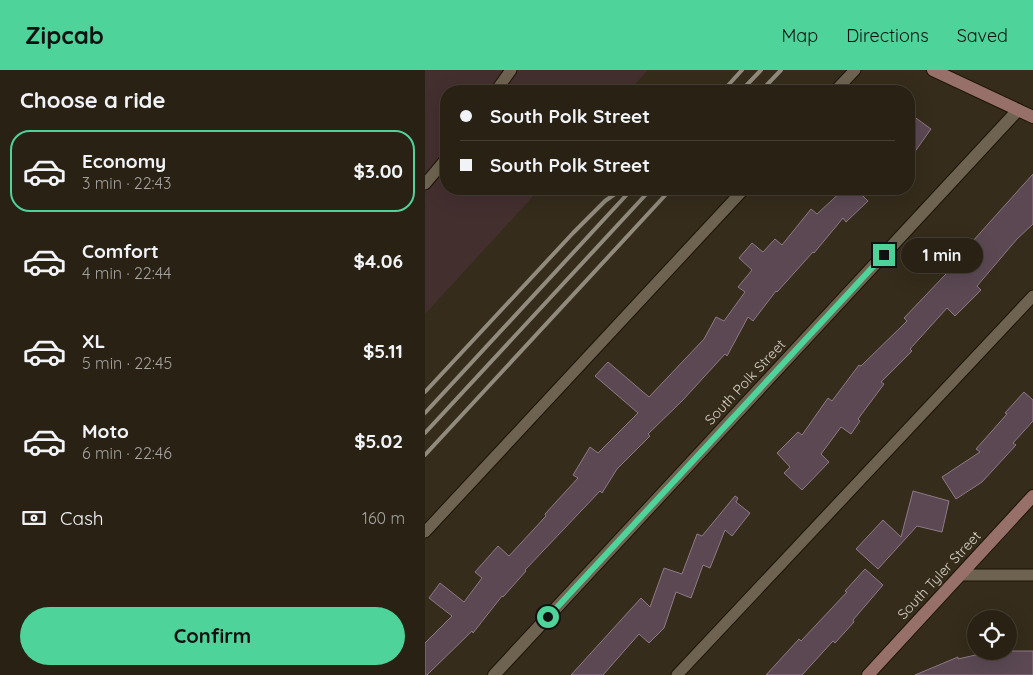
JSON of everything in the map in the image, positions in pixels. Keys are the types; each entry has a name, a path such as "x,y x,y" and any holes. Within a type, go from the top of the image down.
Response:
{"main road":[{"path":"933,70 1033,117"},
{"name":"South Tyler Street","path":"868,675 1033,496"}],"street":[{"name":"South Polk Street","path":"494,675 1018,110"}],"lane":[{"path":"500,85 511,70"},
{"path":"841,85 855,70"},
{"path":"425,184 440,167"},
{"path":"425,532 738,195"},
{"path":"677,675 1033,296"},
{"path":"960,575 1033,575"}],"shaded area":[{"path":"425,70 648,70 634,85 440,85 440,195 534,195 425,314"}],"building":[{"path":"915,117 931,129 915,152"},
{"path":"1033,174 1033,224 1017,239 977,286 981,290 955,316 947,308 910,349 912,351 881,382 884,384 858,419 860,421 851,434 841,427 821,454 829,462 802,490 784,473 790,467 777,453 798,432 802,435 828,398 832,401 859,365 861,366 907,321 904,318 965,254 963,252"},
{"path":"838,195 862,195 868,201 846,222 843,218 814,253 776,291 753,321 748,317 727,356 725,354 682,401 648,434 650,436 617,469 602,493 600,491 525,570 473,633 472,631 425,675 425,643 452,616 429,598 440,583 464,602 482,578 475,572 498,546 509,556 578,478 573,475 590,447 598,453 638,413 595,376 608,362 649,397 704,339 716,317 724,321 745,292 738,287 752,270 739,258 752,243 763,252 775,239 782,245 811,209 817,214"},
{"path":"1024,392 1033,400 1033,421 1013,443 1016,445 982,482 956,499 942,477 980,452 976,449"},
{"path":"913,491 949,501 942,532 917,526 878,569 856,549 883,520 901,537"},
{"path":"735,496 738,498 736,502 750,513 732,536 725,530 710,568 703,565 691,598 676,592 664,628 649,643 639,634 603,675 571,675 641,598 650,607 664,568 682,574 697,534 702,536"},
{"path":"865,569 883,585 835,643 833,641 802,675 766,675 799,639 801,641 847,592 845,591"},
{"path":"1017,651 1033,651 1033,675 915,675 958,657 958,659 967,657 967,660 1017,660"}],"railway":[{"path":"728,85 742,70"},
{"path":"747,85 761,70"},
{"path":"767,85 781,70"},
{"path":"425,392 573,233 614,195"},
{"path":"425,413 626,195"},
{"path":"425,433 645,195"},
{"path":"425,455 665,195"}],"route":[{"path":"548,617 884,255"}]}
